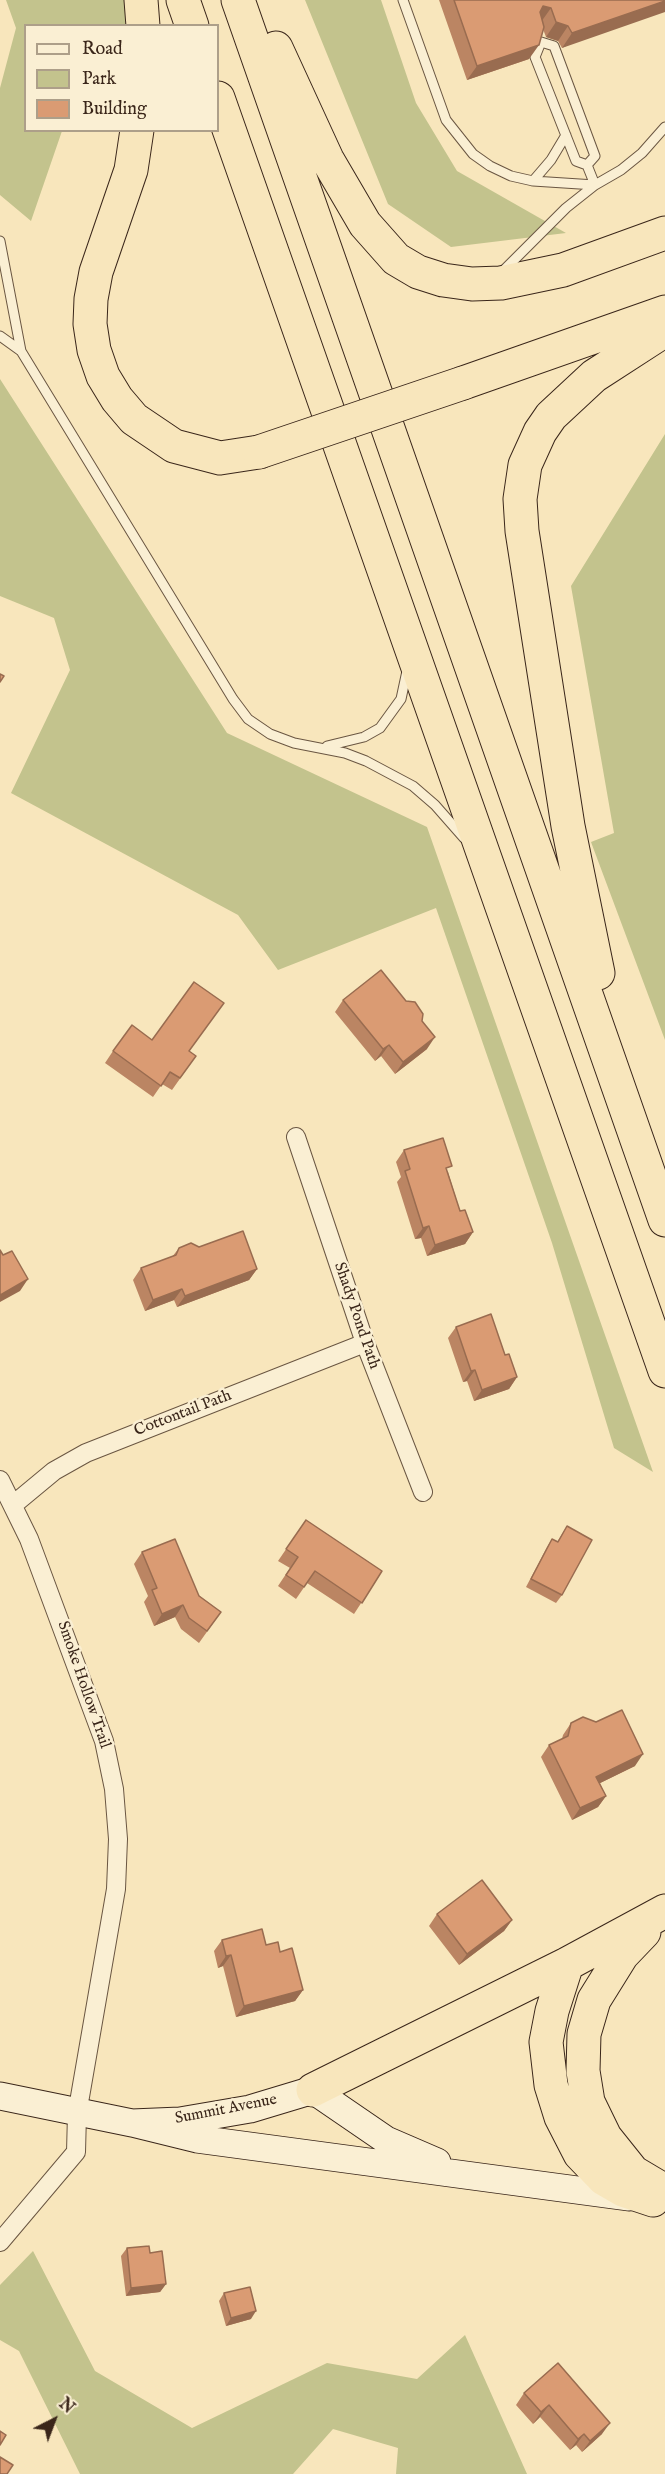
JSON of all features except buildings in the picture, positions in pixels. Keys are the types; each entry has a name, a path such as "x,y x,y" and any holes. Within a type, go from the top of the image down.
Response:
{"highway":[{"path":"141,0 142,24"},
{"path":"183,0 191,24"},
{"path":"238,0 665,1220"},
{"path":"256,0 292,87 327,159 379,242 396,259 418,272 443,280 472,284 510,282 562,270 665,233"},
{"path":"219,101 665,1371"},
{"path":"137,132 130,170 96,272 91,299 90,324 94,350 103,376 117,399 134,419 152,434 174,446 220,458 260,452 665,312"},
{"path":"632,1124 592,950 568,826 525,552 520,499 525,465 540,432 551,416 594,376 665,330"},
{"path":"313,2090 567,1964 665,1911"},
{"path":"659,2196 633,2172 605,2137 588,2102 583,2071 584,2034 603,1983 622,1955 665,1911"},
{"path":"567,1964 552,2011 546,2042 550,2085 561,2117 580,2154 604,2179 623,2190 659,2196"}],"street":[{"name":"Shady Pond Path","path":"296,1137 365,1343 423,1492"},
{"name":"Cottontail Path","path":"13,1505 54,1471 86,1453 365,1343"},
{"name":"Smoke Hollow Trail","path":"0,1480 29,1539 90,1698 104,1741 114,1789 118,1839 117,1889 77,2114 76,2152 0,2242"},
{"name":"Summit Avenue","path":"132,2123 180,2121 250,2109 313,2090 386,2140 430,2160 476,2175"},
{"name":"Summit Avenue","path":"0,2096 197,2139 377,2164 659,2196"}],"lane":[{"path":"403,0 437,99 459,139 473,154 490,166 511,176 533,181 595,184"},
{"path":"587,165 595,156 554,46 540,38 534,57 576,161 587,165 595,184"},
{"path":"472,284 486,280 513,262 566,208 595,184 628,164 665,127"},
{"path":"533,181 551,160 566,135"},
{"path":"0,242 21,351 233,699 248,719 270,734 294,743 321,746 366,761 413,786 454,826 490,874"},
{"path":"0,336 21,351"},
{"path":"321,746 364,737 380,728 392,714 401,699 406,681 408,641"}],"green space":[{"path":"6,0 135,0 145,24 24,24 24,132 62,132 31,221 0,195 0,88 16,28"},
{"path":"305,0 381,0 416,103 457,171 566,233 451,247 388,204"},
{"path":"0,379 227,733 427,827 653,1472 614,1448 552,1243 436,908 278,970 238,915 11,793 70,670 54,618 0,596"},
{"path":"665,434 665,1040 591,842 614,833 571,586"},
{"path":"33,2251 95,2371 192,2428 327,2363 417,2379 465,2335 527,2474 396,2474 398,2448 333,2429 293,2474 80,2474 19,2351 0,2340 0,2285"}]}
